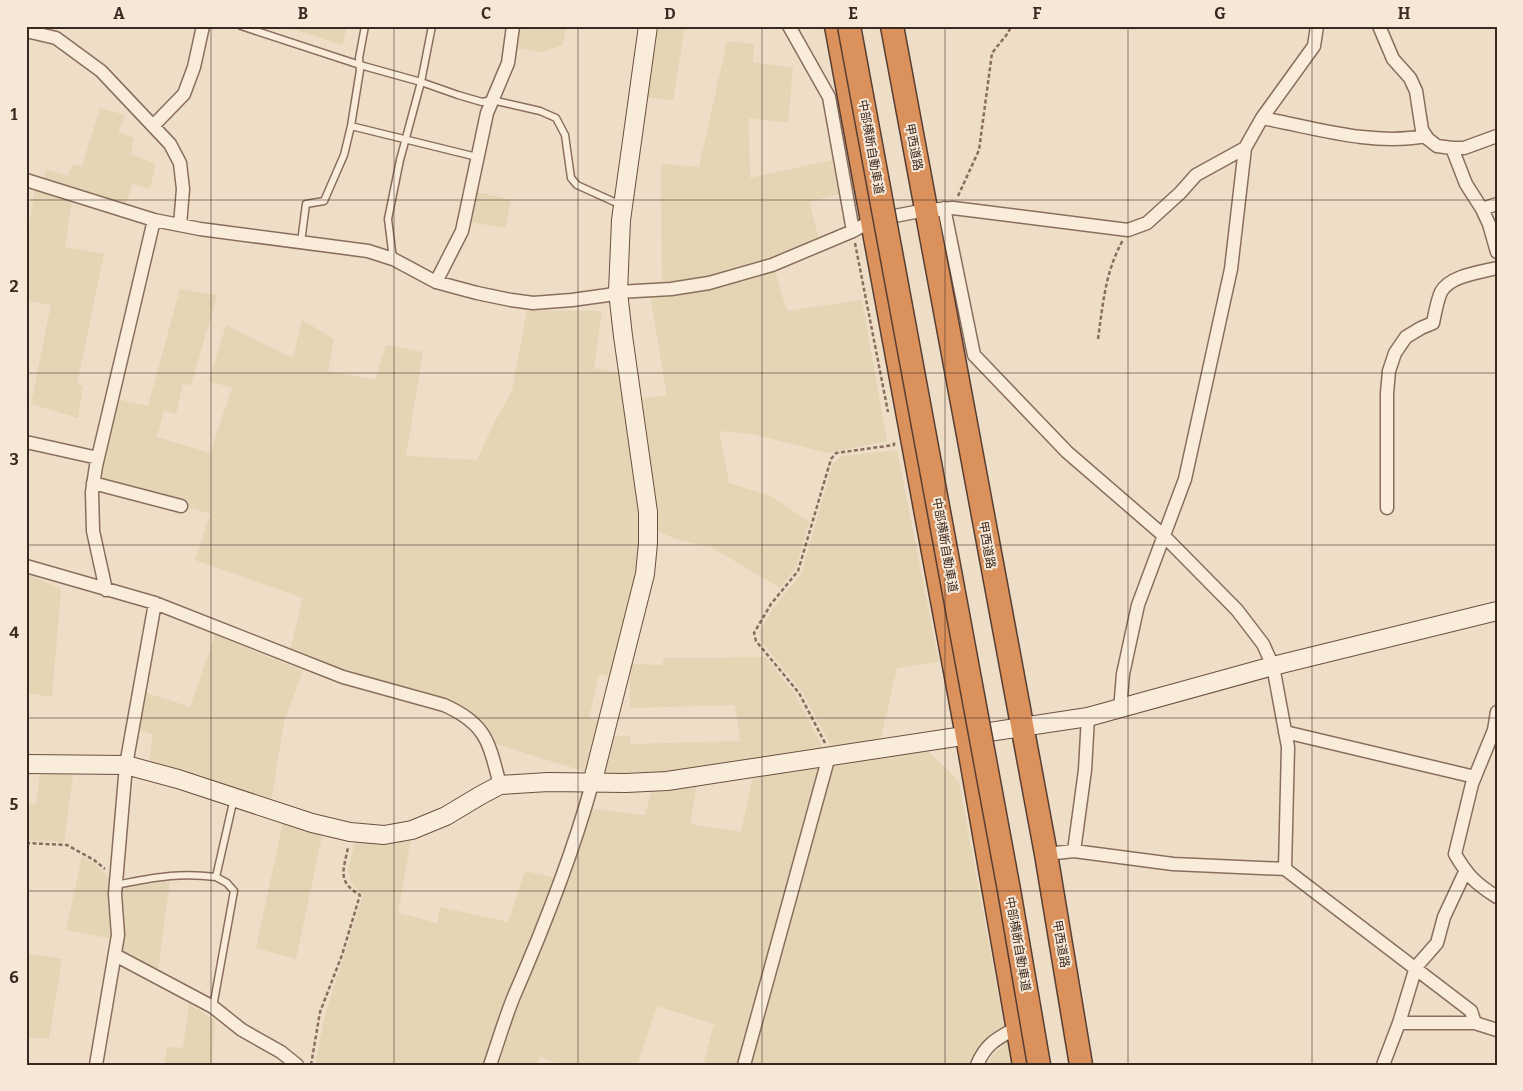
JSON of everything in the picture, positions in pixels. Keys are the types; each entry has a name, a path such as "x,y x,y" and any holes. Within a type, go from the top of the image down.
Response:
{"highway":[{"path":"836,26 873,220 1024,1065"},
{"name":"中部横断自動車道","path":"849,26 1011,899 1039,1065"},
{"name":"中部横断自動車道","path":"860,26 1037,992 1048,1065"},
{"name":"甲西道路","path":"892,26 941,209 1021,728 1046,854 1081,1065"}],"street":[{"path":"153,126 184,94 194,67 203,26"},
{"path":"436,282 462,232 487,113 508,63 513,26"},
{"path":"490,1065 514,997 528,967 579,829 645,574 648,512 618,292 620,220 648,26"},
{"path":"789,26 829,97 853,231"},
{"path":"1120,710 1123,674 1138,605 1185,479 1229,279 1245,148 1262,118 1314,46 1317,26"},
{"path":"1380,26 1393,59 1410,78 1416,92 1422,130 1426,136 1437,146 1452,148 1464,148 1497,136"},
{"path":"26,32 56,38 101,71 170,144 180,163 183,189 180,225"},
{"path":"1262,118 1379,140 1405,140 1426,136"},
{"path":"26,180 154,220 200,229 368,251 393,259 436,282 511,300 534,303 572,300 618,292 671,289 708,283 772,265 853,231 873,220 941,209 1128,230 1147,222 1180,193 1196,175 1245,148"},
{"path":"1452,148 1466,184 1490,224 1497,252"},
{"path":"1482,209 1497,204"},
{"path":"941,209 974,355 1067,452 1163,535 1236,610 1263,644 1273,666 1288,747 1284,869"},
{"path":"106,590 92,531 93,483 154,220"},
{"path":"1387,508 1387,393 1389,371 1395,353 1406,337 1433,323 1441,293 1447,283 1469,274 1497,268"},
{"path":"26,442 98,458"},
{"path":"93,483 181,506"},
{"path":"26,566 155,603 343,677 444,705 460,712 483,733 490,748 500,786"},
{"path":"96,1065 118,935 116,882 126,765 155,603"},
{"path":"26,764 126,765 178,779 312,823 350,832 384,835 412,830 446,816 500,786 548,782 592,784 667,781 1088,717 1120,710 1273,666 1497,611"},
{"path":"1497,712 1494,730 1475,777 1455,854 1465,872 1497,897"},
{"path":"1074,851 1085,770 1088,717"},
{"path":"1285,732 1475,777"},
{"path":"744,1065 829,756"},
{"path":"1046,854 1074,851 1173,864 1284,869 1471,1011 1475,1023"},
{"path":"1383,1065 1400,1023 1416,968 1437,943 1444,917 1465,872"},
{"path":"115,954 213,1006 242,1030 281,1052 297,1065"},
{"path":"1400,1023 1475,1023 1497,1030"},
{"path":"976,1065 982,1053 993,1040 1018,1027"}],"lane":[{"path":"241,26 482,102 492,100 540,111 556,118 565,136 571,178 577,185 622,205"},
{"path":"301,242 306,204 324,201 344,155 351,126 360,70 359,58 365,26"},
{"path":"393,259 388,219 400,160 421,82 432,26"},
{"path":"351,126 478,157"},
{"path":"216,878 234,797"},
{"path":"116,882 192,874 216,878 227,883 234,891 213,1006"}],"path":[{"path":"941,209 978,150 992,53 1008,33 1010,26"},
{"path":"1098,339 1107,277 1114,256 1128,230"},
{"path":"853,231 889,416"},
{"path":"829,756 827,747 799,694 756,641 754,633 771,604 798,571 831,459 836,453 894,445 892,435"},
{"path":"311,1065 320,1012 342,955 360,895 348,888 343,876 350,832"},
{"path":"26,843 67,845 94,860 116,882"}],"shaded area":[{"path":"284,26 347,26 342,45"},
{"path":"518,26 566,26 563,45 543,52 515,48"},
{"path":"656,26 685,26 673,100 646,97"},
{"path":"727,41 754,44 753,62 793,68 788,123 749,118 750,178 832,160 839,194 809,202 819,240 770,261 710,278 662,285 661,164 699,167"},
{"path":"100,108 125,115 118,132 134,138 131,154 156,164 150,189 132,184 125,207 43,181 46,169 68,176 73,164 82,167"},
{"path":"35,188 72,200 65,247 104,254 77,384 83,386 78,418 31,404 51,305 26,300 26,250"},
{"path":"477,192 511,200 505,228 470,222"},
{"path":"774,269 787,311 862,300 887,441 827,453 753,434 719,431 729,483 771,496 809,522 796,568 780,588 711,547 675,539 654,529 638,398 667,396 650,294"},
{"path":"180,289 217,295 191,385 183,384 176,414 164,411 157,437 210,453 232,388 209,381 226,325 293,358 302,320 334,339 328,371 375,380 386,345 423,352 406,456 477,460 494,423 512,391 527,310 602,311 594,368 620,373 639,517 638,575 612,677 599,674 589,718 603,722 589,773 493,743 481,723 290,651 303,598 195,560 210,514 141,492 97,481 116,399 148,406"},
{"path":"897,450 939,662 897,668 880,742 833,749 803,693 761,641 759,632 774,607 801,574 833,463 842,456"},
{"path":"26,574 61,589 52,697 26,693"},
{"path":"215,635 303,671 284,722 271,802 149,763 153,735 135,728 144,692 190,707"},
{"path":"766,657 796,696 825,752 651,777 609,777 605,772 613,736 630,736 631,744 740,741 735,705 630,708 630,664 662,665 664,658"},
{"path":"928,751 959,781 1004,1027 986,1041 972,1065 750,1065 833,765"},
{"path":"821,765 740,1065 703,1065 714,1024 657,1006 637,1065 562,1065 540,1057 537,1065 494,1065 522,990 538,957 592,809 645,815 652,790 697,785 690,824 741,832 753,776"},
{"path":"40,774 73,775 64,842 26,840 26,804 36,804"},
{"path":"283,822 322,836 296,959 256,948"},
{"path":"411,839 398,913 437,923 440,907 508,922 525,871 556,878 507,998 483,1065 315,1065 325,1015 363,895 351,883 348,870 355,842 375,843"},
{"path":"82,857 94,863 109,878 113,939 66,930"},
{"path":"170,881 158,970 120,953 125,935 120,888"},
{"path":"26,953 62,959 49,1039 26,1037"},
{"path":"189,1004 215,1020 212,1065 164,1065 167,1047 183,1048"},
{"path":"1008,1042 1013,1065 987,1065 991,1056"}]}
